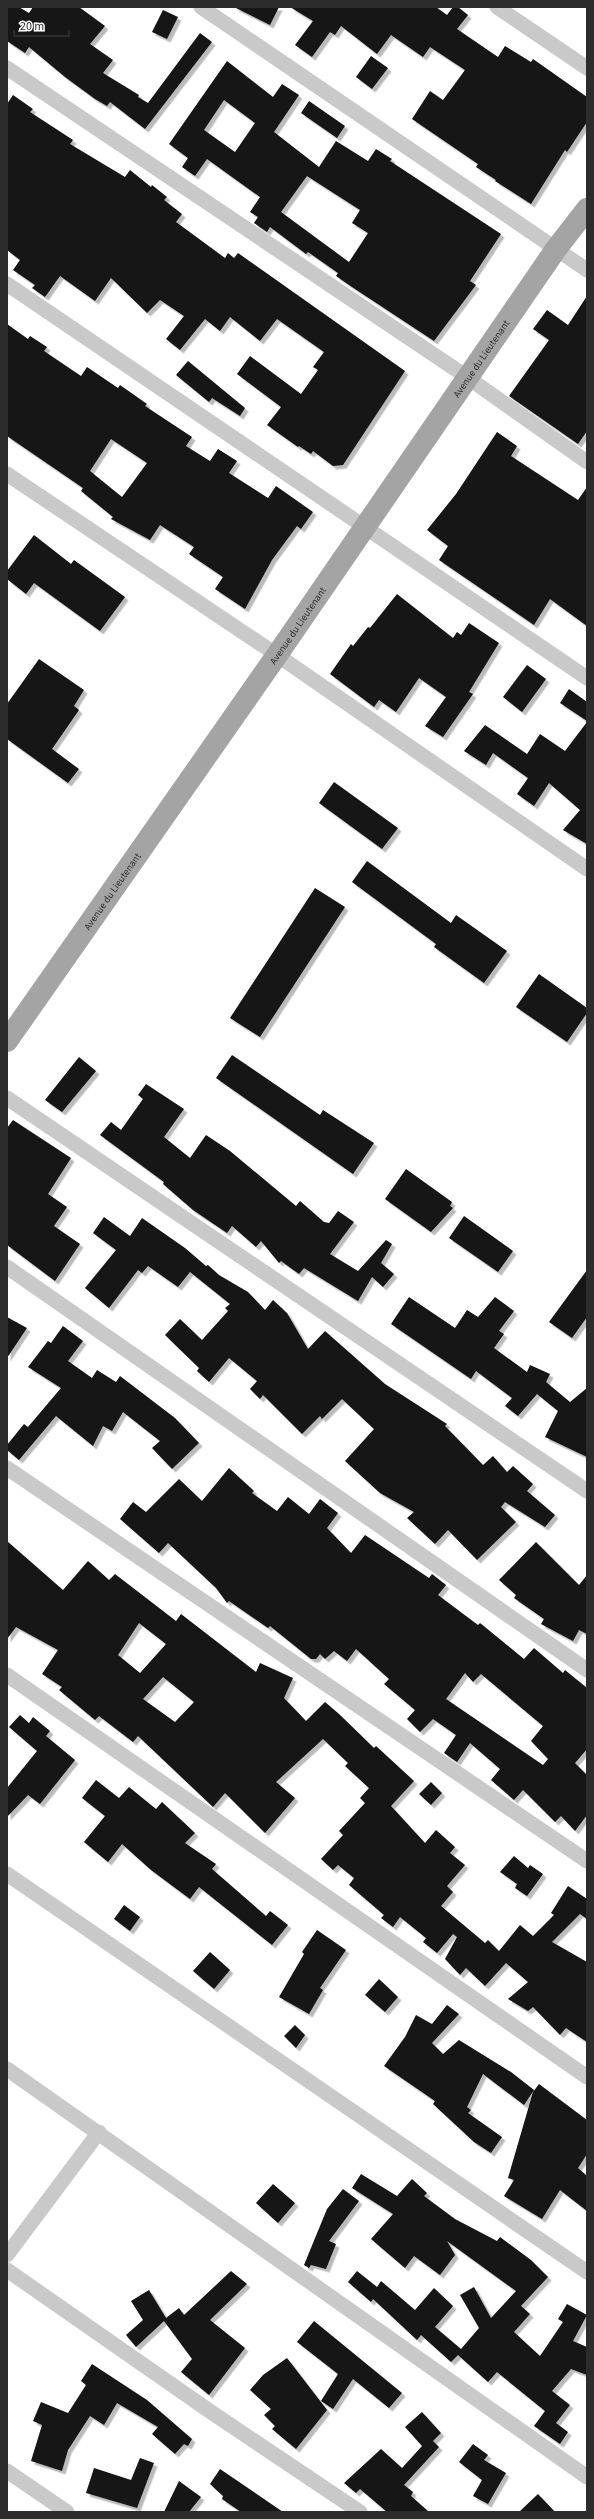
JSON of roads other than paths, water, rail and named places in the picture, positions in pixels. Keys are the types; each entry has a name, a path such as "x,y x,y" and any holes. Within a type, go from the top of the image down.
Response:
{"main road":[{"name":"Avenue du Lieutenant","path":"7,1041 277,655 556,249 587,209"}],"street":[{"path":"201,7 587,270"},
{"path":"497,7 587,68"},
{"path":"7,68 467,378 587,462"},
{"path":"7,284 365,525 587,678"},
{"path":"7,474 277,655 587,870"},
{"path":"7,1098 587,1491"},
{"path":"7,1267 587,1670"},
{"path":"7,1468 587,1861"},
{"path":"7,1675 587,2077"},
{"path":"7,1874 587,2272"},
{"path":"7,2068 587,2477"},
{"path":"7,2255 98,2132"},
{"path":"7,2270 210,2412 360,2512"},
{"path":"7,2471 66,2512"}]}
